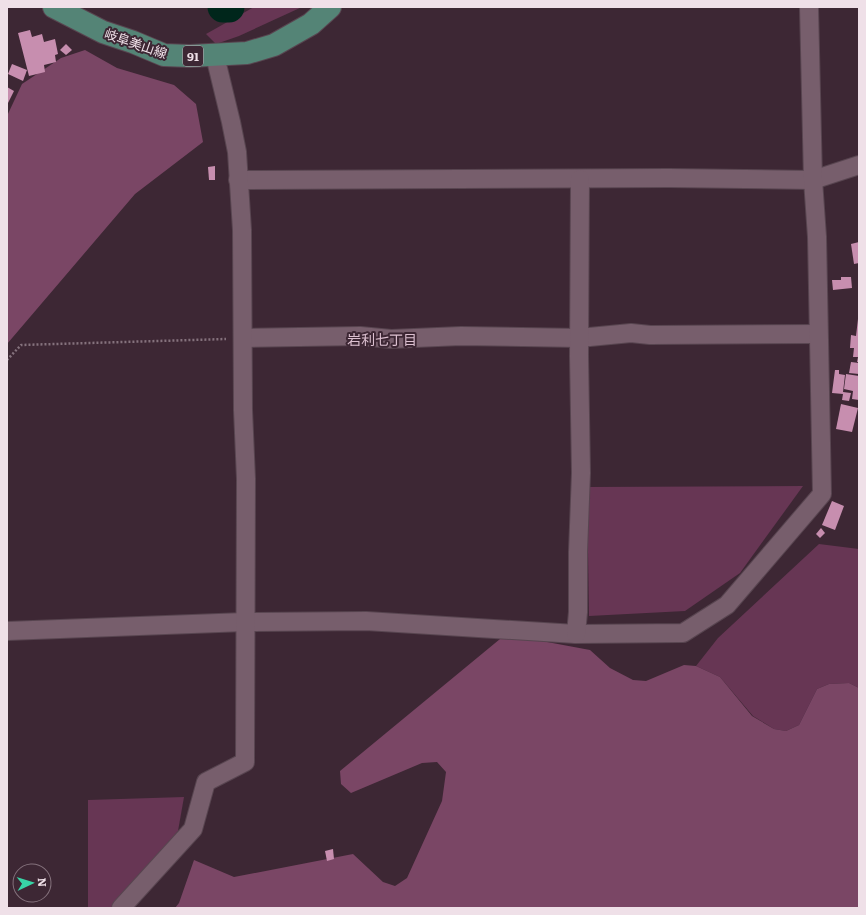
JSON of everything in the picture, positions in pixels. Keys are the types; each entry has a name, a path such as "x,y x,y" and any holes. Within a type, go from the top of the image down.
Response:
{"main road":[{"name":"岐阜美山線","path":"54,7 103,32 133,42 164,55 215,56 247,54 274,45 311,24 330,7"}],"street":[{"path":"7,631 246,622 366,621 576,634 683,633 727,605 822,494 817,237 812,180 809,7"},
{"path":"121,908 193,829 206,782 245,762 246,479 243,410 242,230 237,152 215,56"},
{"path":"238,180 669,178 812,180 859,165"},
{"path":"576,634 578,612 580,473 580,179"},
{"path":"242,338 360,336 391,339 461,336 579,338 630,333 650,335 818,334"}],"path":[{"path":"7,360 21,345 242,338"}],"shaded area":[{"path":"254,7 302,7 239,36 216,44 206,34"},
{"path":"85,50 117,68 174,85 196,104 203,142 135,194 7,344 7,116 22,84 61,58"},
{"path":"803,486 740,573 685,611 589,616 587,487"},
{"path":"819,544 859,549 859,688 849,683 829,684 817,689 799,725 786,731 774,729 753,716 720,677 696,666 718,638"},
{"path":"500,639 531,639 590,650 610,668 633,680 646,681 684,665 696,666 720,677 752,716 774,729 786,731 799,725 817,689 829,684 849,683 859,688 859,908 175,908 179,903 194,860 234,877 353,854 383,882 395,886 407,878 442,801 446,772 437,762 422,763 351,793 341,784 340,771"},
{"path":"184,797 178,831 116,908 88,908 88,800"}],"building":[{"path":"30,30 32,37 42,34 44,42 55,39 58,54 55,55 56,62 44,65 45,72 29,76 18,33"},
{"path":"66,44 72,50 66,55 60,50"},
{"path":"12,64 27,70 23,81 8,74"},
{"path":"7,87 14,91 7,105"},
{"path":"215,166 215,180 209,180 208,167"},
{"path":"859,242 859,263 854,264 851,244"},
{"path":"841,277 851,277 852,288 833,290 832,280 841,280"},
{"path":"858,319 859,362 857,362 858,357 853,357 854,348 850,348 851,335 856,336"},
{"path":"851,362 859,363 859,374 849,373"},
{"path":"835,370 839,370 839,374 845,375 843,392 851,393 849,401 842,400 843,394 832,393"},
{"path":"846,374 859,376 859,400 852,399 853,391 844,389"},
{"path":"841,404 858,408 852,432 836,429"},
{"path":"832,501 844,506 835,530 822,525"},
{"path":"821,528 825,533 820,538 816,534"},
{"path":"333,849 334,859 327,861 325,851"}],"waterway":[{"path":"223,7 229,7"}],"district":[{"name":"岩利七丁目","path":"382,339"}]}
